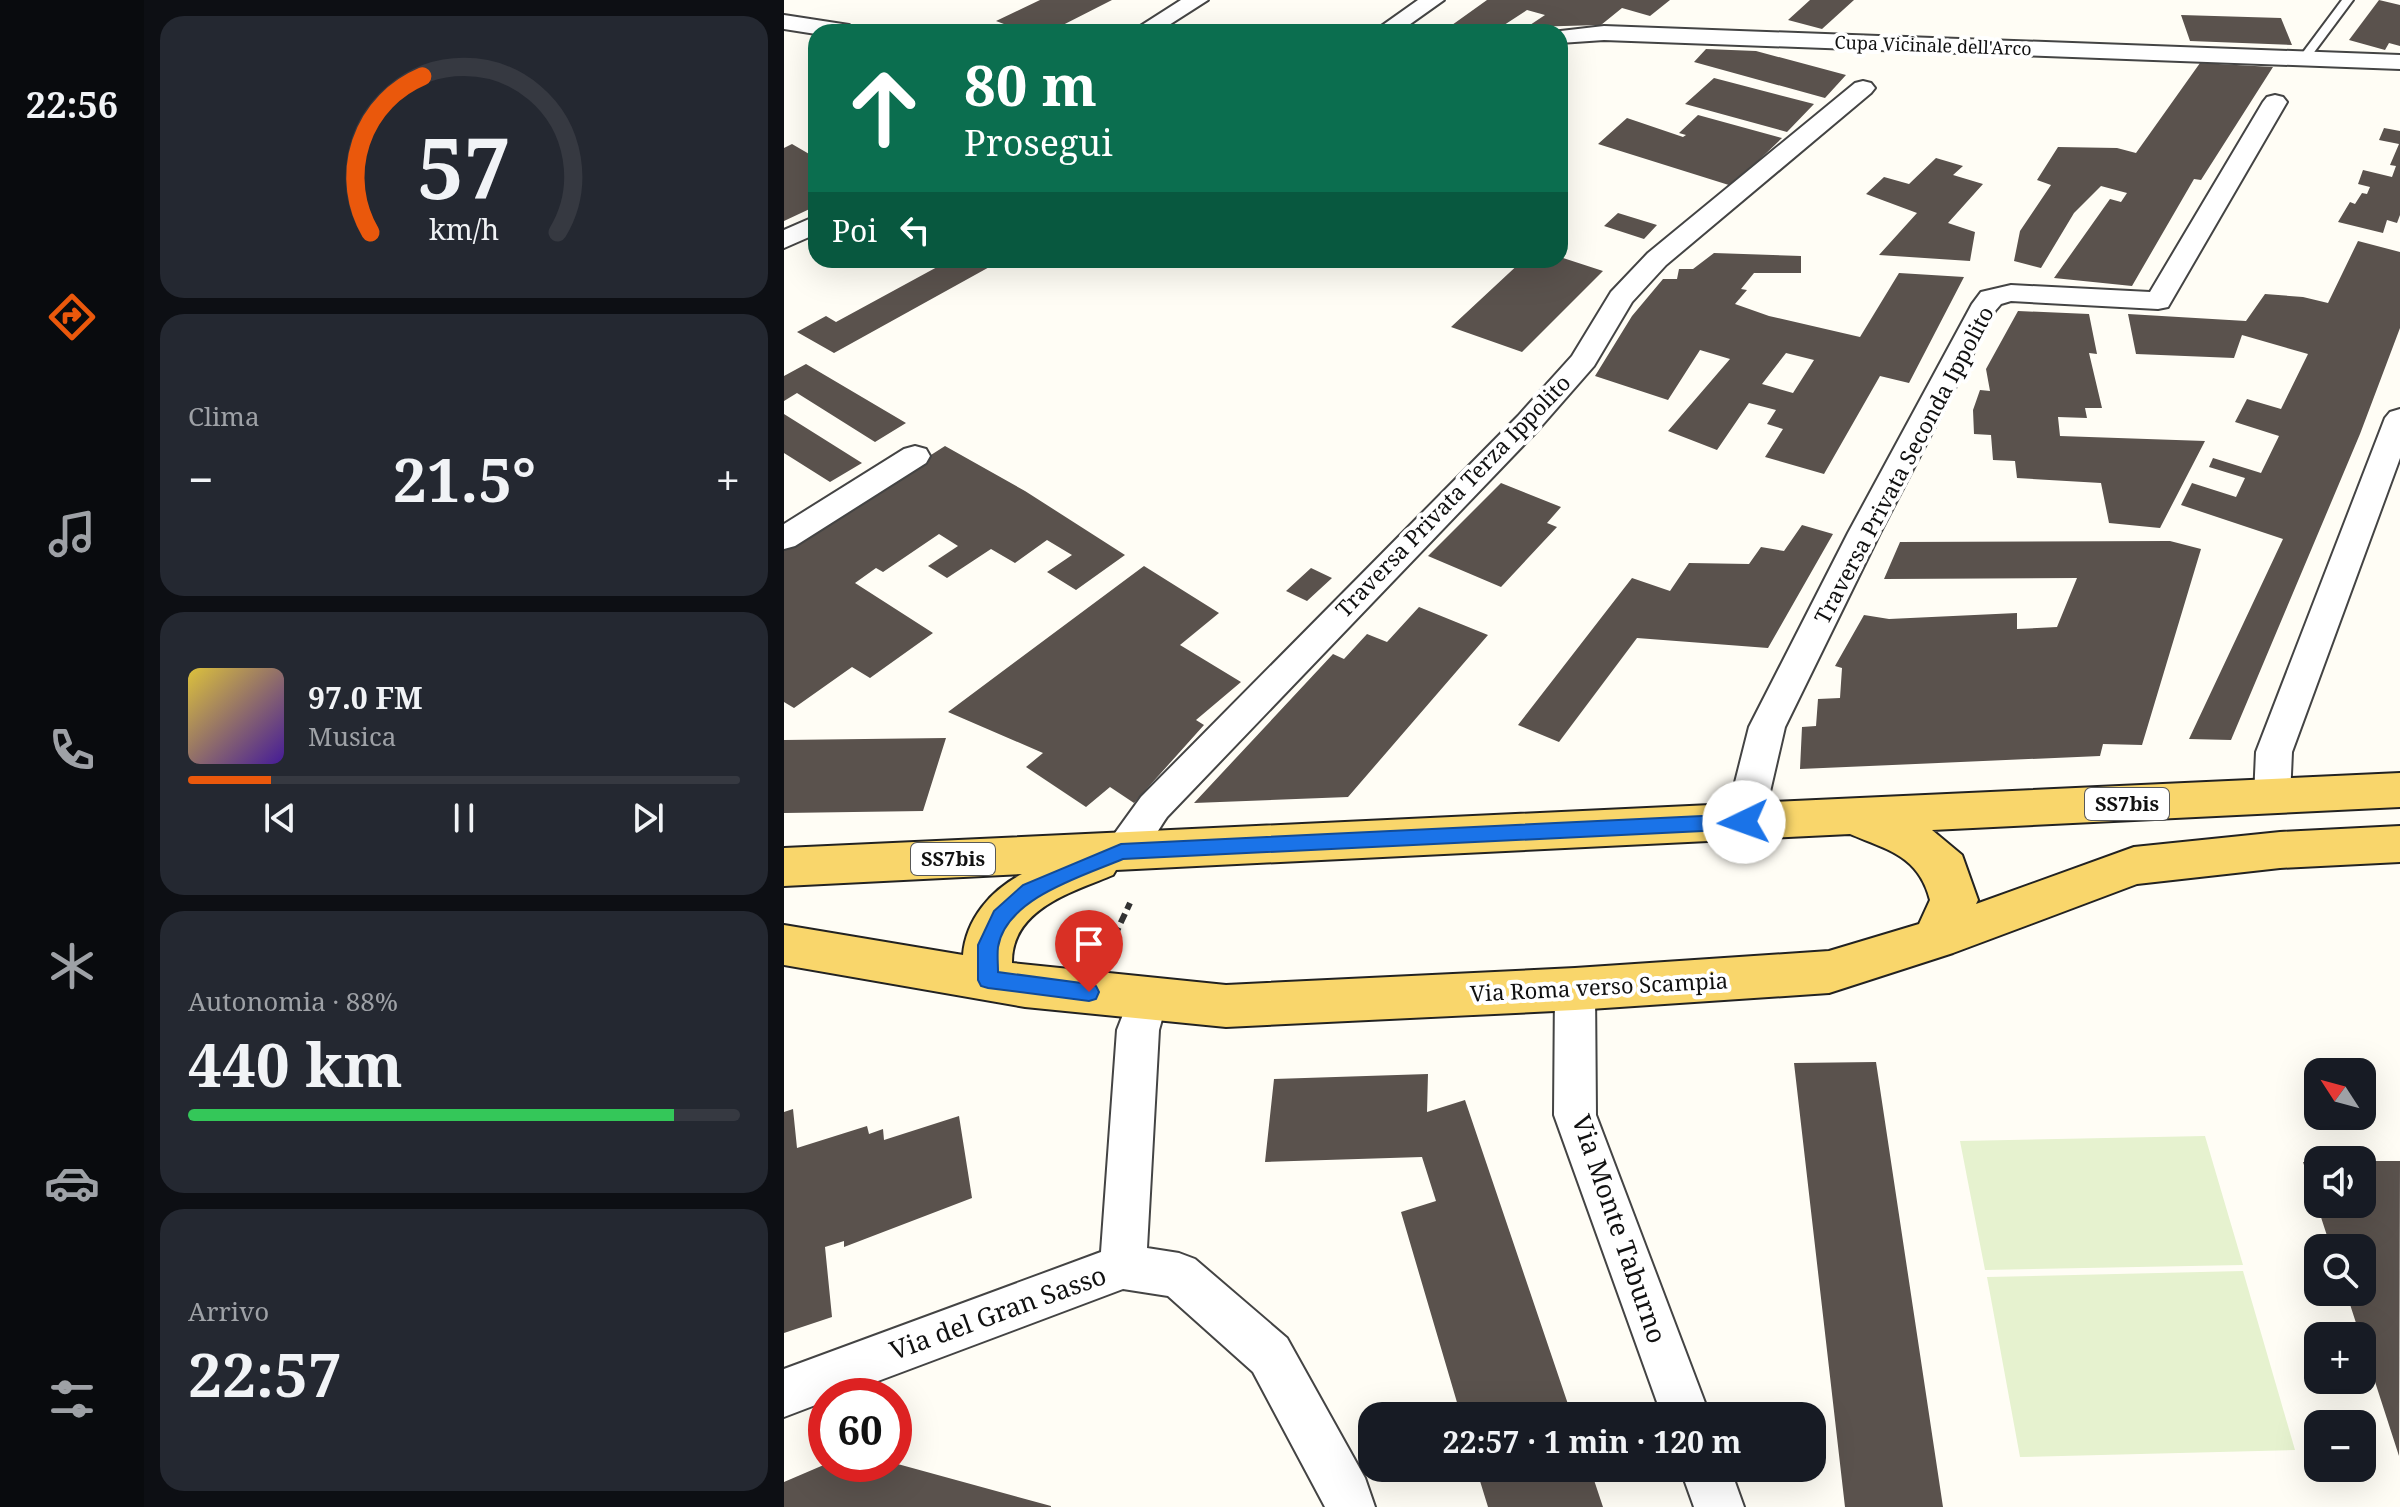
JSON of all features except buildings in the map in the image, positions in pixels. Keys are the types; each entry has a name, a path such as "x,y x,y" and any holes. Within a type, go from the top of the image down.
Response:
{"main road":[{"name":"SS7bis","path":"1854,817 2400,790"},
{"path":"988,980 988,945 1001,916 1030,890 1121,851 1854,817 1915,842 1945,868 1954,900 1936,939"},
{"name":"Via Roma verso Scampia","path":"784,945 988,980 1226,1006 1575,989 1829,972 1936,939 2134,866 2280,850 2400,844"},
{"name":"SS7bis","path":"784,867 1121,851"}],"street":[{"path":"1156,24 1197,0"},
{"path":"1396,24 1433,0"},
{"path":"784,22 808,26"},
{"name":"Cupa Vicinale dell'Arco","path":"1568,35 1604,33 2400,62"},
{"name":"Traversa Privata Terza Ippolito","path":"1121,851 1165,796 1528,423 1584,360 1621,298 1657,259 1863,88"},
{"name":"Traversa Privata Seconda Ippolito","path":"1744,822 1767,727 1864,533 1982,310 1991,298 2011,293 2158,301 2275,102"},
{"path":"784,240 808,228"},
{"path":"2272,797 2274,752 2400,418"},
{"path":"784,538 915,456"},
{"name":"Via Monte Taburno","path":"1575,989 1575,1115 1681,1402"},
{"path":"1148,998 1138,1030 1123,1267 1179,1275 1270,1355 1347,1496 1350,1507"},
{"name":"Via del Gran Sasso","path":"784,1393 997,1311 1123,1267"},
{"path":"1710,1482 1719,1507"}],"lane":[{"path":"2305,57 2348,0"}],"path":[{"path":"1105,956 1130,903"}],"green space":[{"path":"2205,1136 2243,1265 1985,1270 1960,1141"},
{"path":"2243,1271 2295,1450 2020,1457 1987,1277"}],"route":[{"path":"1089,992 988,980 988,945 1001,916 1030,890 1121,851 1744,822"}]}
